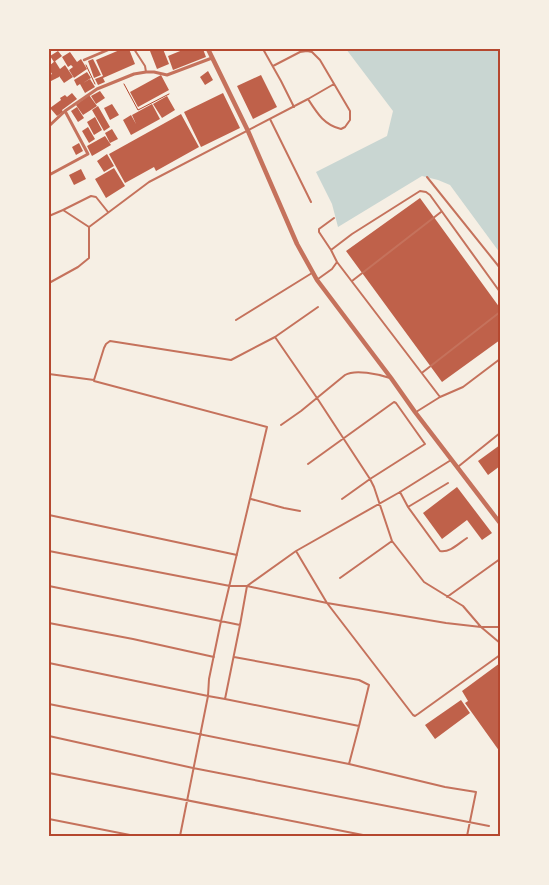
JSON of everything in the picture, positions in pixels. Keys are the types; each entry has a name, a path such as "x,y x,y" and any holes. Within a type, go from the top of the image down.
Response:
{"street":[{"path":"84,60 110,49"},
{"path":"208,49 248,131 297,244 317,280 500,523"},
{"path":"49,126 65,111 97,89 134,74 154,72 167,76 212,58"},
{"path":"49,175 88,154 65,111"}],"lane":[{"path":"134,49 146,72"},
{"path":"263,49 294,107"},
{"path":"273,66 300,52 312,52 320,60 335,84 350,111 350,120 341,129 326,123 318,115 308,99"},
{"path":"89,227 149,182 335,84"},
{"path":"270,119 311,202"},
{"path":"428,177 500,268"},
{"path":"331,250 352,234 420,191 426,192 500,292"},
{"path":"49,216 91,196 96,197 109,212"},
{"path":"63,210 89,227"},
{"path":"352,281 442,212"},
{"path":"334,218 322,226 319,232 338,262 440,397"},
{"path":"49,283 78,267 89,258 89,227"},
{"path":"317,280 338,262"},
{"path":"236,320 313,272"},
{"path":"94,380 104,348 110,342 230,360 275,337 318,307"},
{"path":"422,373 500,312"},
{"path":"275,337 370,479 392,541 424,582 463,606 480,627 500,643"},
{"path":"415,412 440,397 463,387 500,359"},
{"path":"281,425 350,372 392,378"},
{"path":"49,374 94,380 267,427 221,621 180,836"},
{"path":"308,464 394,402 396,403 426,443 342,499"},
{"path":"457,467 500,433"},
{"path":"225,699 247,586 296,551 371,509 452,460"},
{"path":"408,507 448,483"},
{"path":"400,492 408,507 440,551 447,551 467,538"},
{"path":"250,499 300,511"},
{"path":"49,515 238,555"},
{"path":"340,578 392,541"},
{"path":"49,551 230,586 247,586 327,603 446,623 500,627"},
{"path":"296,551 327,603 413,716 500,655"},
{"path":"447,597 500,560"},
{"path":"49,586 240,625"},
{"path":"49,623 214,657"},
{"path":"234,657 366,682 369,685 349,764"},
{"path":"49,663 359,726"},
{"path":"49,704 349,764 445,787 476,792 467,836"},
{"path":"49,736 193,768 489,826"},
{"path":"49,773 368,836"},
{"path":"49,819 135,836"}],"path":[{"path":"84,60 97,89"},
{"path":"121,79 138,110 169,94"}],"shaded area":[{"path":"346,49 500,49 500,253 450,185 422,176 338,227 332,204 316,172 387,136 393,111"}],"building":[{"path":"122,49 129,49 135,64 103,78 105,82 98,85 95,79 103,76 96,60"},
{"path":"163,49 169,64 157,69 150,51"},
{"path":"185,49 203,49 206,57 173,70 168,56"},
{"path":"58,51 62,56 54,62 50,56"},
{"path":"70,52 77,62 81,59 87,69 74,78 69,70 73,67 71,65 68,67 62,57"},
{"path":"93,59 101,75 94,78 88,61"},
{"path":"55,61 60,69 65,65 73,77 64,83 59,76 49,82 49,73 50,75 52,74 49,66"},
{"path":"208,71 213,80 205,85 200,77"},
{"path":"87,72 91,78 83,83 90,79 95,87 85,93 80,84 77,86 74,80"},
{"path":"161,75 169,90 138,107 130,92"},
{"path":"261,75 277,107 253,119 237,86"},
{"path":"100,91 105,98 96,104 91,96"},
{"path":"72,93 77,99 57,116 50,108 61,100 60,98 65,95 67,97"},
{"path":"223,93 240,128 201,147 184,112"},
{"path":"89,95 97,106 83,115 76,105"},
{"path":"167,96 175,110 162,118 153,104"},
{"path":"112,104 119,115 110,120 104,108"},
{"path":"152,104 160,119 131,135 123,120 131,115 136,124 132,115"},
{"path":"98,106 110,127 104,131 92,110"},
{"path":"77,107 84,118 78,122 71,111"},
{"path":"181,114 199,147 156,171 154,167 125,183 109,154"},
{"path":"95,117 102,130 94,135 87,122"},
{"path":"88,127 95,139 89,143 82,131"},
{"path":"112,129 118,139 110,143 105,133"},
{"path":"105,136 111,145 92,156 87,146"},
{"path":"79,143 83,151 76,155 72,147"},
{"path":"107,154 114,166 104,172 97,161"},
{"path":"114,168 125,186 106,198 95,179"},
{"path":"81,169 86,179 74,185 69,175"},
{"path":"420,198 500,308 500,340 442,382 346,251"},
{"path":"500,445 500,466 488,475 478,461"},
{"path":"457,487 492,533 482,540 467,520 442,539 423,513"},
{"path":"500,663 500,752 465,703 468,701 462,691"},
{"path":"461,700 470,713 435,739 425,725"}]}
